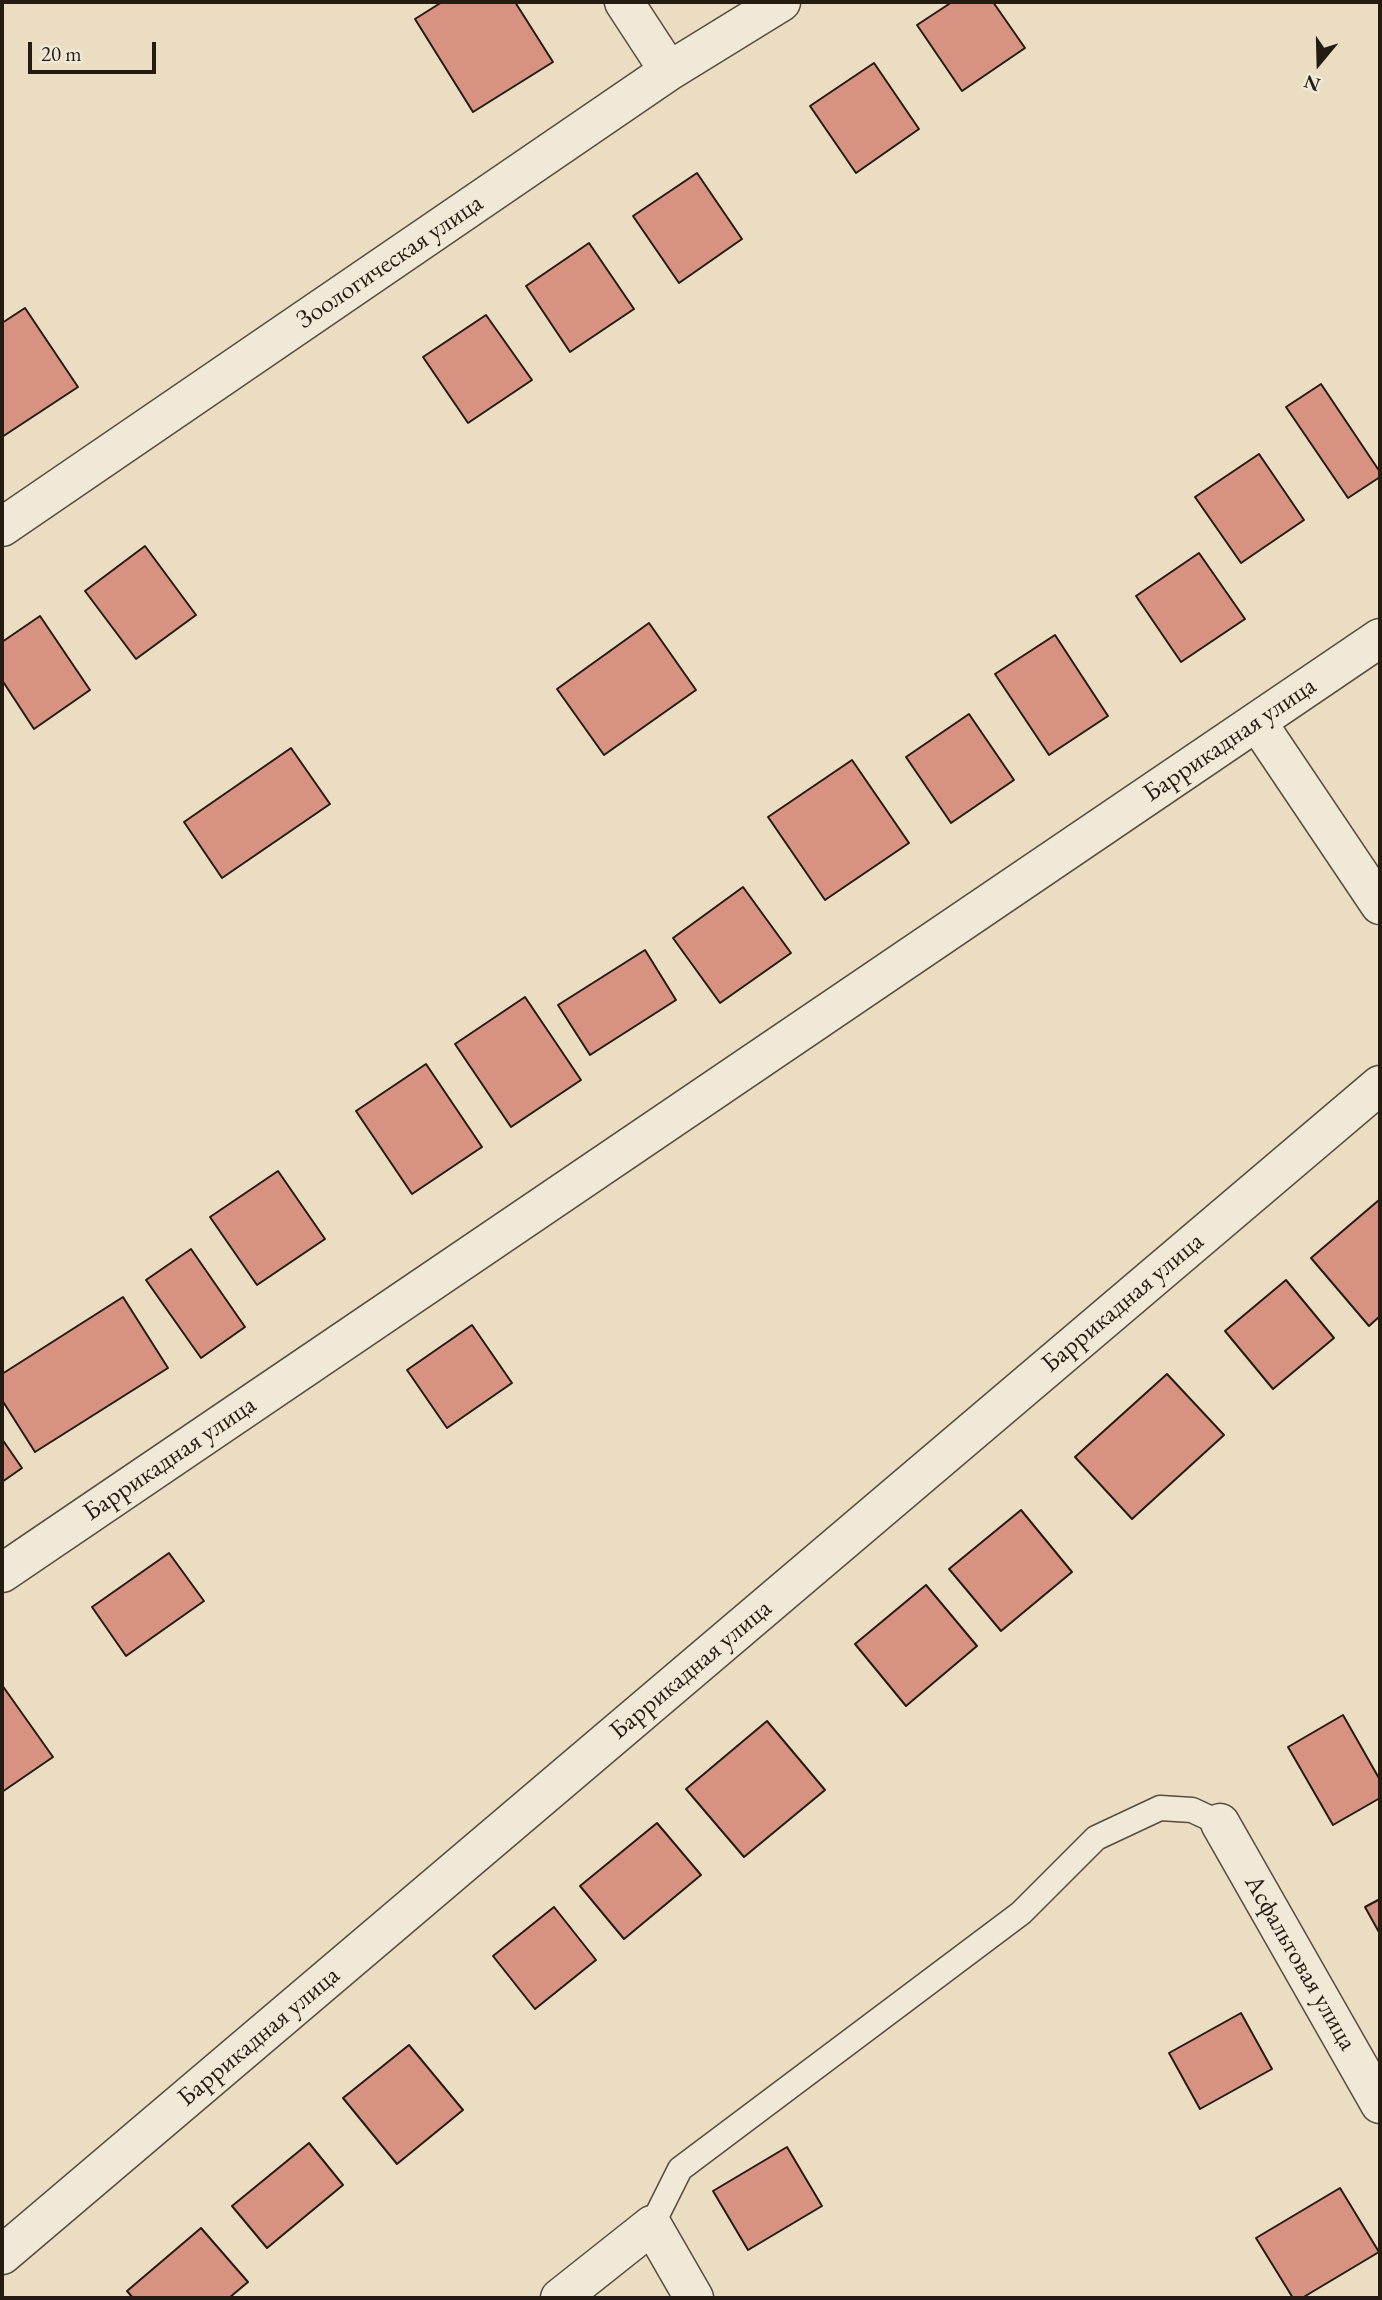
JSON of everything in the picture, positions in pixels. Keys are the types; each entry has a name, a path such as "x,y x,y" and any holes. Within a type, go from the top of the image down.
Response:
{"street":[{"path":"624,2 669,71"},
{"name":"Зоологическая улица","path":"2,527 669,71 781,2"},
{"name":"Баррикадная улица","path":"2,1573 1380,638"},
{"path":"1256,722 1380,905"},
{"name":"Баррикадная улица","path":"2,2255 1380,1085"},
{"name":"Асфальтовая улица","path":"1220,1823 1380,2104"},
{"path":"560,2298 652,2225 694,2298"}],"lane":[{"path":"652,2225 680,2169 1021,1913 1096,1838 1160,1808 1192,1810 1220,1823"}],"building":[{"path":"442,2 515,2 553,62 473,112 415,19"},
{"path":"952,2 993,2 1025,48 962,91 917,25"},
{"path":"874,63 919,129 856,173 810,106"},
{"path":"697,173 742,239 679,283 633,216"},
{"path":"589,243 634,309 570,352 526,286"},
{"path":"25,308 78,387 2,437 2,323"},
{"path":"486,315 532,380 468,423 423,357"},
{"path":"1321,384 1380,472 1380,477 1348,498 1286,407"},
{"path":"1259,454 1304,520 1241,563 1195,497"},
{"path":"145,546 196,615 136,659 85,591"},
{"path":"1199,553 1245,619 1181,662 1136,596"},
{"path":"40,616 90,690 34,729 2,680 2,642"},
{"path":"649,623 696,690 604,755 557,689"},
{"path":"1055,635 1108,716 1049,755 995,674"},
{"path":"969,714 1014,780 951,823 906,757"},
{"path":"291,748 330,804 222,878 184,822"},
{"path":"852,760 909,843 825,900 768,817"},
{"path":"743,887 791,953 720,1003 673,938"},
{"path":"645,950 676,1000 590,1055 558,1005"},
{"path":"525,997 581,1080 511,1127 455,1044"},
{"path":"426,1064 482,1147 412,1194 356,1111"},
{"path":"278,1171 325,1239 257,1285 210,1217"},
{"path":"1379,1200 1380,1316 1369,1326 1311,1258"},
{"path":"191,1249 245,1327 201,1358 146,1280"},
{"path":"1286,1280 1334,1338 1273,1389 1225,1331"},
{"path":"123,1297 168,1368 35,1452 2,1400 2,1374"},
{"path":"472,1325 512,1383 447,1428 407,1370"},
{"path":"1167,1374 1224,1435 1132,1519 1075,1457"},
{"path":"2,1439 22,1468 2,1482"},
{"path":"1021,1510 1072,1572 1001,1631 949,1569"},
{"path":"169,1553 204,1601 126,1656 92,1607"},
{"path":"926,1585 977,1646 906,1706 855,1644"},
{"path":"2,1685 53,1757 2,1792"},
{"path":"1343,1715 1380,1780 1380,1798 1333,1825 1288,1747"},
{"path":"767,1721 825,1790 744,1857 686,1789"},
{"path":"657,1823 701,1875 624,1939 580,1886"},
{"path":"1380,1899 1380,1934 1365,1907"},
{"path":"554,1907 596,1960 535,2009 493,1956"},
{"path":"1241,2013 1272,2069 1200,2109 1169,2053"},
{"path":"409,2045 463,2110 397,2164 343,2098"},
{"path":"309,2143 343,2185 267,2248 232,2206"},
{"path":"787,2147 822,2206 748,2250 713,2191"},
{"path":"1340,2188 1379,2252 1302,2298 1293,2298 1256,2238"},
{"path":"201,2228 248,2282 229,2298 133,2298 127,2291"}]}
